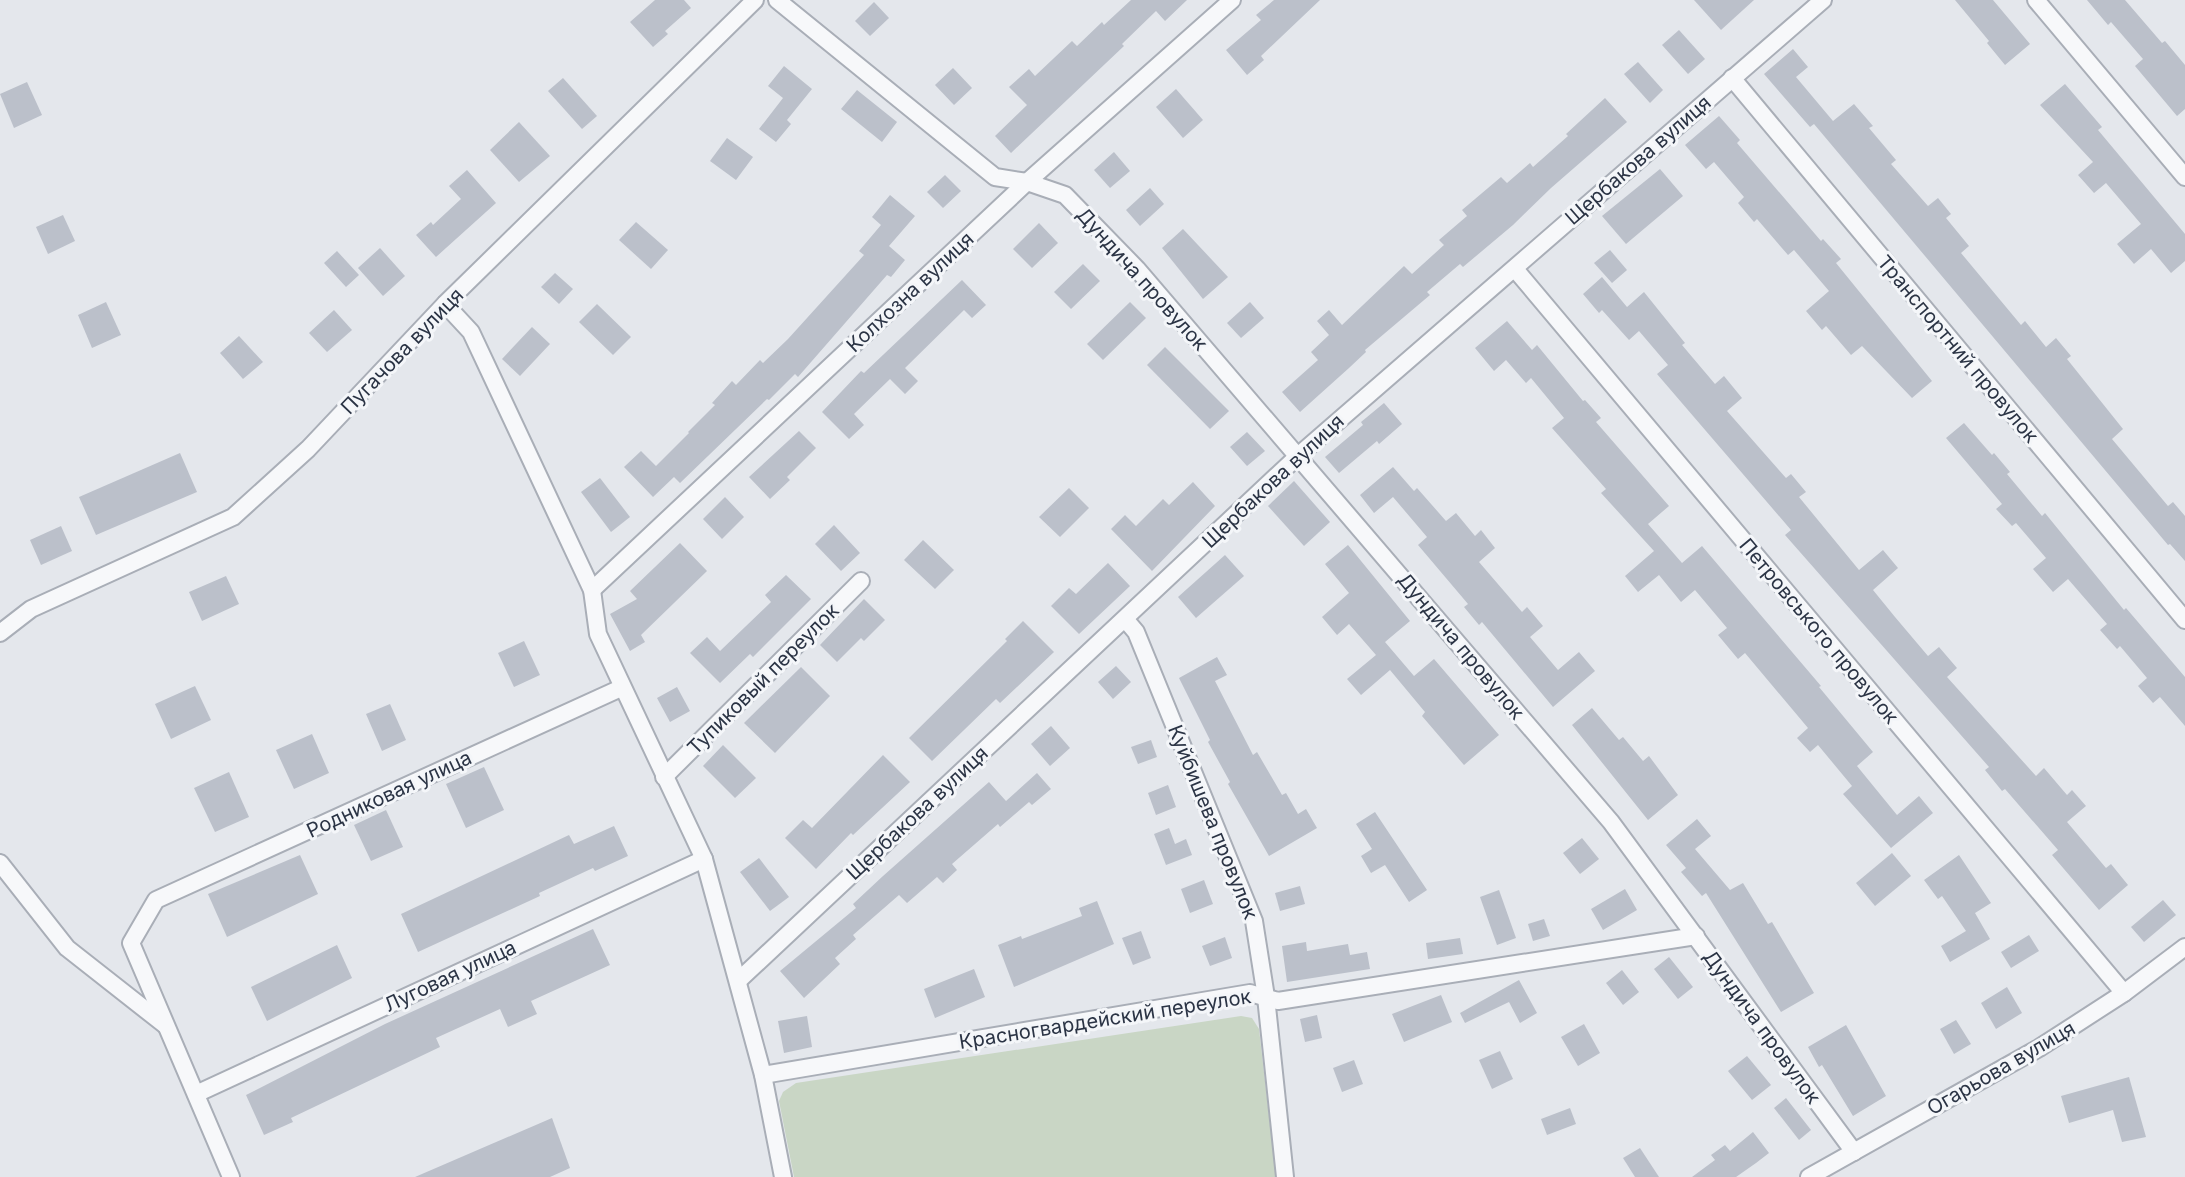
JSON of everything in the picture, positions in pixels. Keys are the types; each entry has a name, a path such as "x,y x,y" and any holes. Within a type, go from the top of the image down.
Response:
{"street":[{"name":"Пугачова вулиця","path":"0,633 31,609 233,517 308,449 445,304 755,0"},
{"name":"Дундича провулок","path":"777,0 995,177 1027,182 1065,195 1137,269 1299,455 1611,822 1854,1152"},
{"name":"Колхозна вулиця","path":"592,590 1027,182 1232,0"},
{"name":"Щербакова вулиця","path":"739,980 1299,455 1822,0"},
{"path":"2036,0 2185,177"},
{"name":"Транспортний провулок","path":"1732,78 2185,620"},
{"name":"Петровського провулок","path":"1515,268 2124,993"},
{"path":"445,304 471,332 592,590 598,634 621,688 704,858 763,1075 783,1177"},
{"name":"Тупиковый переулок","path":"664,777 861,580"},
{"name":"Куйбишева провулок","path":"1125,619 1136,632 1254,921 1266,997 1285,1177"},
{"name":"Родниковая улица","path":"166,1026 131,943 156,900 621,688"},
{"name":"Луговая улица","path":"196,1094 704,858"},
{"path":"0,863 67,948 166,1026 231,1177"},
{"name":"Красногвардейский переулок","path":"763,1075 1250,993 1278,1001 1696,936"},
{"name":"Огарьова вулиця","path":"1809,1177 2038,1048 2124,993 2185,947"}],"green space":[{"path":"1241,1016 1252,1018 1259,1029 1276,1177 794,1177 779,1101 783,1092 796,1083"}],"building":[{"path":"655,0 684,0 691,8 665,31 668,34 653,47 630,22"},
{"path":"1131,0 1187,0 1165,21 1156,11 1122,44 1124,46 1011,153 995,136 1027,105 1009,87 1029,69 1035,76 1072,41 1077,46 1102,22 1104,25"},
{"path":"1274,0 1320,0 1261,56 1264,60 1247,75 1226,50 1261,20 1256,15"},
{"path":"1694,0 1754,0 1721,30"},
{"path":"1955,0 1993,0 2030,44 2005,65 1987,43 1989,41"},
{"path":"2087,0 2125,0 2162,43 2165,41 2185,65 2185,109 2177,116 2135,66 2143,59 2111,22 2108,25"},
{"path":"874,2 889,18 870,36 855,21"},
{"path":"1679,30 1705,59 1688,74 1662,45"},
{"path":"1793,49 1808,67 1796,77 1833,121 1854,104 1873,126 1869,128 1896,160 1891,164 1928,206 1938,198 1951,214 1946,218 1969,246 1961,253 2021,325 2025,321 2046,347 2056,338 2071,356 2067,359 2123,429 2112,439 2168,506 2173,502 2185,516 2185,561 2170,544 2168,545 1814,124 1810,127 1764,74"},
{"path":"1638,62 1663,90 1650,103 1624,74"},
{"path":"784,66 812,89 787,120 791,124 776,142 759,129 783,98 768,86"},
{"path":"953,68 972,88 954,105 935,85"},
{"path":"563,78 597,116 582,129 548,91"},
{"path":"27,82 42,115 14,128 0,94"},
{"path":"2065,84 2102,127 2098,130 2185,234 2185,261 2171,273 2151,249 2134,264 2117,244 2141,224 2106,183 2094,193 2078,175 2093,162 2040,105"},
{"path":"1176,89 1203,120 1183,138 1156,107"},
{"path":"857,90 897,122 882,142 841,109"},
{"path":"1605,98 1627,122 1551,188 1513,225 1463,267 1460,264 1427,292 1430,295 1365,350 1366,352 1300,412 1282,392 1318,360 1311,352 1329,335 1317,321 1329,310 1342,325 1404,266 1412,274 1444,245 1439,240 1467,216 1462,210 1501,177 1507,183 1530,163 1533,167 1568,136 1566,134"},
{"path":"1719,116 1740,140 1737,143 1821,241 1823,239 1841,259 1836,263 1932,381 1912,398 1862,346 1851,355 1826,326 1822,330 1806,311 1829,291 1794,250 1788,255 1757,219 1754,222 1738,203 1744,197 1714,162 1706,169 1685,145"},
{"path":"519,122 550,156 519,182 490,150"},
{"path":"727,138 753,157 736,180 710,161"},
{"path":"1114,152 1130,171 1110,188 1094,170"},
{"path":"1660,169 1683,196 1626,244 1602,216"},
{"path":"467,170 496,203 436,257 416,235 431,222 433,225 461,199 449,186"},
{"path":"945,175 961,191 943,208 927,192"},
{"path":"1150,188 1164,204 1140,226 1126,210"},
{"path":"890,195 915,216 889,246 905,260 891,277 887,275 798,377 795,374 769,400 767,399 680,483 674,477 653,497 624,467 641,451 656,466 715,405 712,403 732,381 736,385 760,360 763,363 788,339 864,255 859,251 881,225 872,217"},
{"path":"63,215 75,241 48,254 36,227"},
{"path":"636,222 668,250 651,269 619,240"},
{"path":"1039,223 1058,243 1032,268 1013,249"},
{"path":"1183,229 1228,277 1203,299 1162,248"},
{"path":"380,248 405,276 383,296 358,268"},
{"path":"1610,250 1627,270 1612,283 1594,263"},
{"path":"337,251 359,275 346,287 324,263"},
{"path":"1083,264 1100,281 1071,309 1054,292"},
{"path":"555,273 573,289 559,304 541,287"},
{"path":"1602,277 1627,307 1644,292 1685,343 1682,345 1715,384 1724,376 1742,398 1727,411 1786,478 1791,474 1806,492 1799,497 1859,570 1883,550 1898,568 1873,590 1895,617 1928,656 1939,647 1957,668 1947,677 2036,776 2044,768 2067,795 2072,790 2086,806 2067,822 2106,868 2111,864 2128,885 2099,910 2052,855 2058,850 2005,789 2002,791 1985,770 1989,767 1785,535 1791,530 1657,374 1668,365 1639,331 1629,340 1602,310 1599,313 1583,294"},
{"path":"962,280 986,305 972,318 964,310 905,368 918,381 905,394 890,379 854,414 864,425 849,439 822,412 861,371 864,373"},
{"path":"106,302 121,335 92,348 78,315"},
{"path":"1130,302 1146,318 1103,360 1087,344"},
{"path":"1250,302 1264,318 1241,338 1227,323"},
{"path":"597,304 631,337 613,355 579,322"},
{"path":"334,310 352,330 327,352 309,333"},
{"path":"1507,321 1532,350 1537,345 1583,401 1585,400 1601,418 1596,422 1669,506 1648,524 1682,563 1702,546 1821,686 1819,687 1873,752 1857,766 1897,815 1919,796 1933,813 1891,848 1843,794 1852,786 1818,745 1810,752 1797,738 1808,728 1745,653 1738,659 1718,635 1727,628 1695,590 1681,602 1659,575 1638,592 1625,576 1654,551 1601,493 1606,489 1552,428 1564,418 1531,378 1526,383 1506,360 1494,371 1475,348"},
{"path":"532,327 550,344 520,376 502,359"},
{"path":"239,336 263,362 243,379 220,353"},
{"path":"1165,347 1229,411 1210,429 1147,365"},
{"path":"1384,403 1402,424 1379,444 1377,441 1339,473 1325,457 1363,425 1361,422"},
{"path":"1964,423 1992,455 1994,453 2010,472 2007,474 2042,516 2045,513 2124,610 2126,608 2185,677 2185,726 2160,697 2153,703 2138,686 2147,678 2120,646 2117,649 2100,630 2107,624 2068,579 2053,592 2033,569 2046,558 2016,523 2012,526 1996,509 2002,504 1946,438"},
{"path":"799,431 816,448 787,477 790,480 770,499 749,477"},
{"path":"1247,432 1265,451 1247,466 1230,447"},
{"path":"180,453 197,492 96,535 79,497"},
{"path":"1393,467 1414,491 1417,488 1446,521 1456,513 1475,536 1481,530 1495,548 1479,562 1522,612 1527,607 1543,626 1530,637 1558,670 1579,652 1595,671 1553,707 1482,622 1479,625 1464,607 1468,604 1418,545 1427,537 1393,497 1374,513 1360,495"},
{"path":"600,478 630,517 611,532 581,492"},
{"path":"1294,481 1330,522 1304,546 1268,506"},
{"path":"1193,482 1215,506 1152,571 1111,529 1125,515 1136,526 1163,499 1169,505"},
{"path":"1069,488 1089,508 1060,537 1039,517"},
{"path":"725,497 744,517 722,539 703,519"},
{"path":"834,525 860,553 841,571 815,544"},
{"path":"61,526 72,551 41,565 30,540"},
{"path":"923,540 954,570 935,589 904,560"},
{"path":"680,543 707,571 641,635 645,642 630,651 610,614 637,599 630,591"},
{"path":"1348,545 1410,621 1385,642 1414,676 1434,659 1499,735 1464,765 1422,716 1425,712 1390,670 1361,695 1347,679 1376,655 1349,624 1337,635 1322,617 1349,593 1325,564"},
{"path":"1225,555 1244,576 1196,618 1178,597"},
{"path":"1108,563 1130,586 1079,634 1051,606 1069,588 1076,594"},
{"path":"786,575 811,599 753,657 750,654 720,683 690,653 707,637 720,651 771,602 765,595"},
{"path":"226,576 239,604 202,621 189,592"},
{"path":"864,599 885,620 864,641 861,638 837,662 820,645"},
{"path":"1023,621 1054,652 1000,703 996,699 932,761 909,738 1007,641 1005,639"},
{"path":"524,641 540,675 514,687 498,653"},
{"path":"1217,657 1227,675 1215,681 1253,755 1257,752 1282,795 1286,793 1298,814 1306,809 1317,828 1269,856 1228,784 1230,782 1208,742 1210,740 1179,678"},
{"path":"1116,666 1131,682 1113,699 1098,682"},
{"path":"801,667 830,696 775,753 744,723"},
{"path":"195,686 211,720 171,739 155,704"},
{"path":"677,687 690,711 670,722 657,698"},
{"path":"390,704 406,740 382,751 366,714"},
{"path":"1592,708 1619,740 1623,737 1643,761 1649,756 1678,795 1648,820 1572,725"},
{"path":"1051,726 1070,748 1050,766 1031,744"},
{"path":"312,734 329,773 294,789 276,750"},
{"path":"1151,740 1157,757 1138,764 1131,747"},
{"path":"723,745 756,778 735,798 703,766"},
{"path":"883,755 910,782 853,835 851,833 816,869 785,838 803,820 812,828"},
{"path":"484,767 504,810 466,828 446,784"},
{"path":"229,772 249,817 215,832 194,788"},
{"path":"1037,773 1051,789 1032,805 1029,802 1000,827 998,824 952,864 957,870 943,883 937,877 907,903 899,895 853,935 856,939 835,958 840,964 804,998 780,971 856,908 853,904 989,782 1006,801"},
{"path":"1168,785 1176,807 1156,815 1148,793"},
{"path":"386,810 403,847 371,861 354,825"},
{"path":"1375,812 1427,890 1409,902 1385,865 1371,873 1361,856 1372,849 1356,824"},
{"path":"1697,819 1711,836 1695,849 1730,890 1743,883 1768,924 1772,922 1814,993 1781,1012 1706,893 1702,896 1681,872 1686,868 1666,845"},
{"path":"614,826 628,856 595,871 593,868 539,893 540,896 418,952 401,914 569,835 574,844"},
{"path":"1169,828 1175,844 1186,839 1192,855 1166,865 1154,834"},
{"path":"1582,838 1599,859 1580,874 1563,853"},
{"path":"1892,853 1911,876 1875,906 1856,883"},
{"path":"300,855 318,894 227,937 208,894"},
{"path":"1959,855 1991,903 1975,913 1990,939 1950,962 1941,946 1966,931 1942,896 1938,899 1924,880"},
{"path":"759,858 789,897 770,911 740,872"},
{"path":"1204,880 1213,904 1190,913 1181,889"},
{"path":"1300,886 1305,904 1280,911 1275,893"},
{"path":"1625,889 1637,910 1603,930 1591,909"},
{"path":"1499,890 1516,938 1497,945 1480,897"},
{"path":"2163,900 2176,915 2144,942 2131,927"},
{"path":"1097,901 1114,944 1014,987 998,945 1021,936 1022,939 1082,916 1079,908"},
{"path":"1544,919 1550,936 1533,941 1528,924"},
{"path":"593,929 610,965 531,1001 537,1014 508,1027 500,1009 436,1038 440,1047 291,1118 293,1122 264,1135 246,1095 385,1024"},
{"path":"1141,931 1151,958 1133,965 1122,938"},
{"path":"2029,935 2039,951 2011,968 2001,952"},
{"path":"1225,937 1232,958 1210,966 1202,946"},
{"path":"1460,938 1463,954 1428,959 1426,943"},
{"path":"1306,942 1307,951 1348,944 1350,955 1367,952 1370,969 1287,982 1282,946"},
{"path":"337,945 352,978 267,1021 251,987"},
{"path":"1669,957 1693,987 1678,999 1654,969"},
{"path":"974,969 985,997 935,1018 924,989"},
{"path":"1622,970 1639,992 1623,1005 1606,983"},
{"path":"1519,980 1537,1013 1520,1023 1509,1002 1465,1023 1460,1013"},
{"path":"2007,987 2022,1013 1996,1029 1981,1003"},
{"path":"1441,995 1452,1022 1404,1042 1392,1014"},
{"path":"1317,1015 1322,1038 1305,1042 1300,1019"},
{"path":"807,1016 812,1047 784,1053 778,1021"},
{"path":"1956,1020 1971,1044 1954,1054 1940,1029"},
{"path":"1584,1024 1600,1053 1578,1066 1561,1037"},
{"path":"1846,1025 1886,1096 1853,1116 1822,1065 1819,1067 1808,1047"},
{"path":"1500,1051 1513,1079 1492,1089 1479,1060"},
{"path":"1747,1056 1771,1085 1752,1100 1728,1071"},
{"path":"1354,1060 1363,1084 1342,1092 1333,1068"},
{"path":"2129,1077 2146,1137 2122,1142 2113,1110 2069,1123 2061,1096"},
{"path":"1786,1098 1811,1130 1799,1140 1774,1108"},
{"path":"1570,1108 1576,1124 1547,1135 1541,1119"},
{"path":"552,1118 570,1168 550,1177 415,1177"},
{"path":"1753,1132 1769,1153 1756,1163 1736,1177 1692,1177 1715,1160 1711,1155 1725,1145 1730,1151"},
{"path":"1640,1148 1659,1177 1635,1177 1623,1158"}]}
